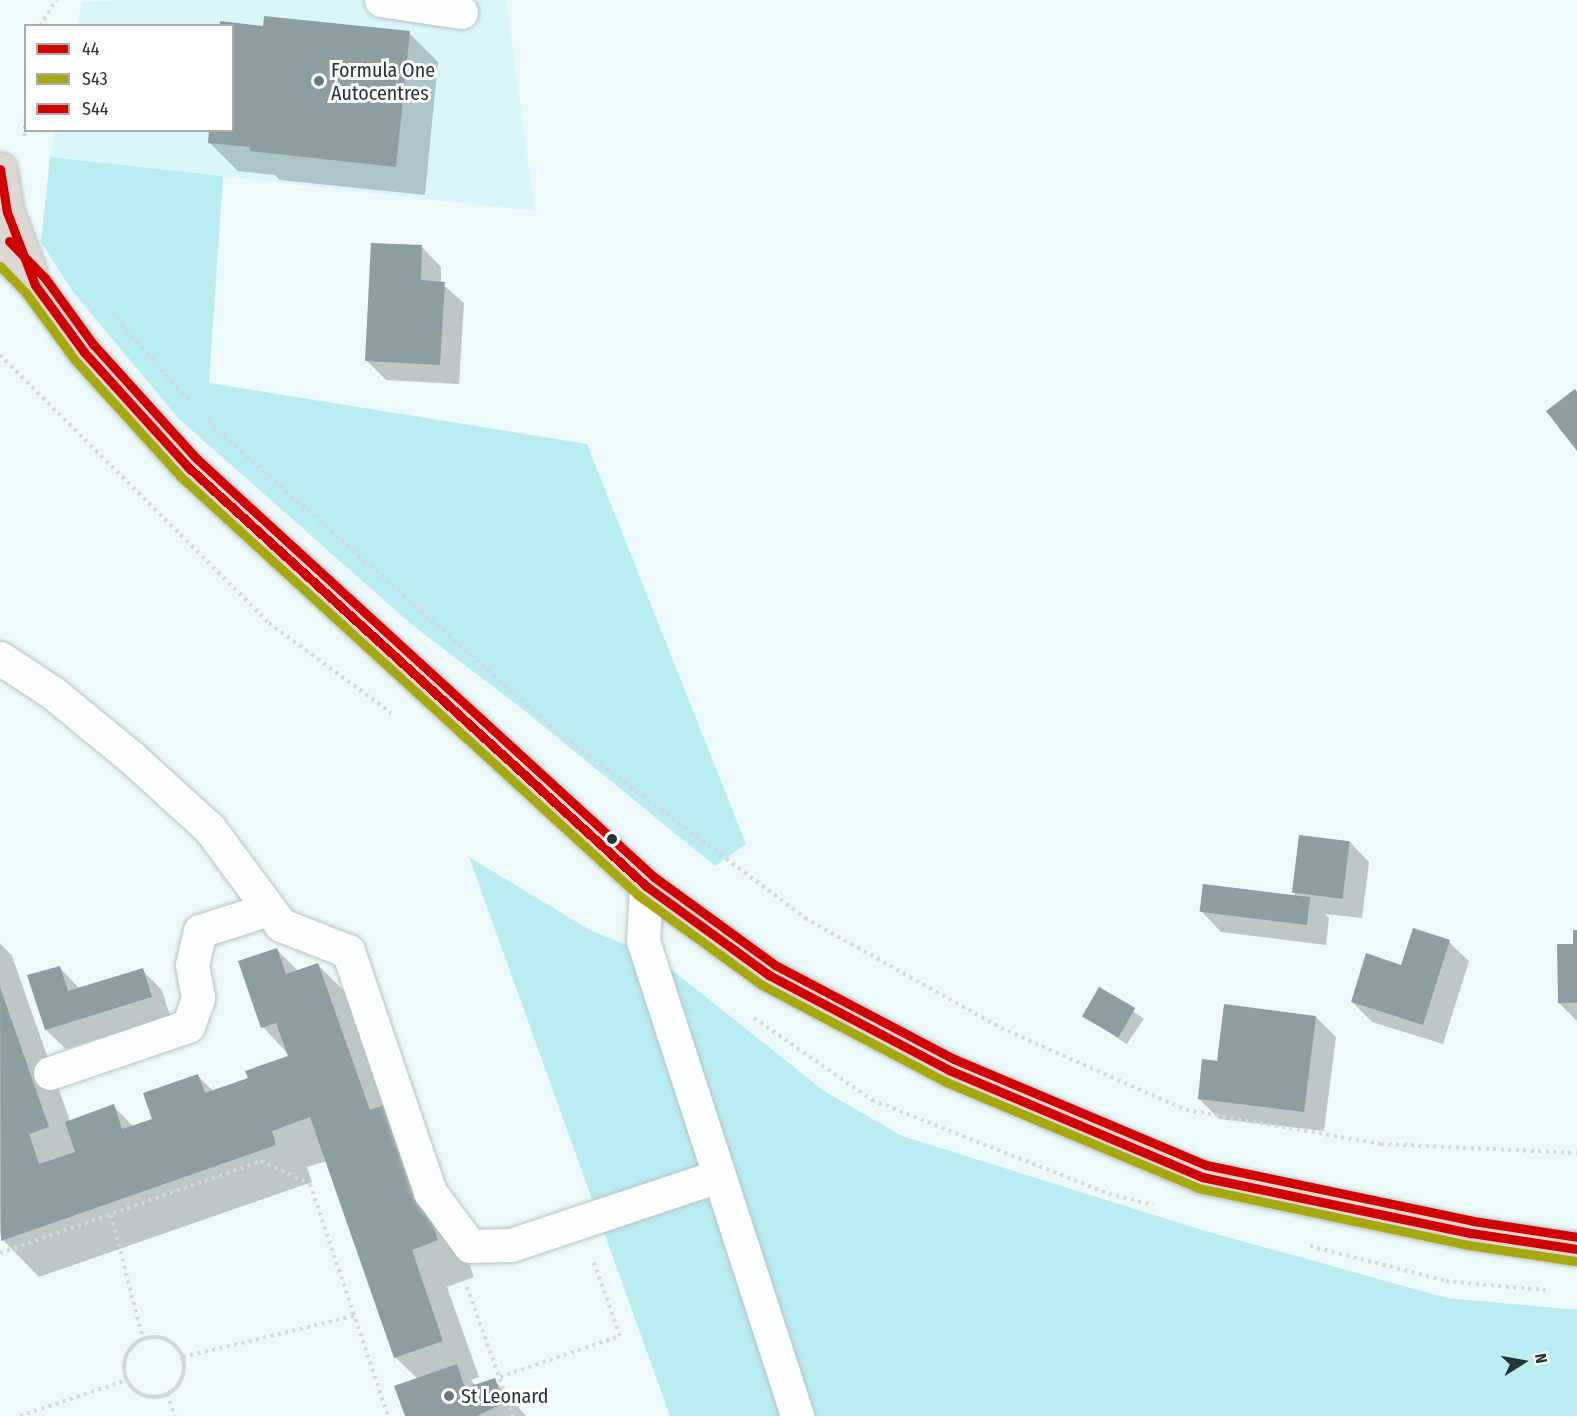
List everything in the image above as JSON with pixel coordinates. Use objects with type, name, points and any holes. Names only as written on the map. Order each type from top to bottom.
[{"type":"highway","points":[[0,169],[7,212],[35,285]]},
{"type":"highway","points":[[0,249],[35,285],[84,352],[188,467],[646,886],[769,975],[949,1070],[1202,1177],[1471,1233],[1577,1249]]},
{"type":"street","points":[[381,0],[461,12]]},
{"type":"street","points":[[0,658],[53,693],[131,757],[210,829],[281,925],[348,951],[430,1192],[470,1246],[511,1245],[578,1220],[718,1176]]},
{"type":"street","points":[[646,886],[643,941],[797,1416]]},
{"type":"street","points":[[50,1073],[188,1026],[198,999],[192,965],[200,931],[269,909]]},
{"type":"path","points":[[41,24],[56,0]]},
{"type":"path","points":[[23,144],[24,132]]},
{"type":"path","points":[[104,305],[191,403]]},
{"type":"path","points":[[199,412],[558,733],[805,918],[1001,1028],[1186,1110],[1381,1144],[1577,1153]]},
{"type":"path","points":[[0,1253],[261,1161],[310,1184],[388,1416]]},
{"type":"path","points":[[111,1215],[143,1339]]},
{"type":"path","points":[[500,1377],[620,1336],[578,1220]]},
{"type":"path","points":[[470,1246],[466,1284],[513,1416]]},
{"type":"path","points":[[183,1358],[354,1316]]},
{"type":"path","points":[[143,1339],[169,1340],[183,1358],[181,1380],[167,1394],[143,1395],[127,1379],[126,1355],[143,1339]]},
{"type":"path","points":[[20,1416],[127,1379]]},
{"type":"path","points":[[167,1394],[175,1416]]},
{"type":"shaded area","points":[[506,0],[535,211],[50,157],[55,132],[234,132],[234,24],[77,24],[82,2]]},
{"type":"shaded area","points":[[50,157],[223,176],[209,383],[587,444],[746,844],[715,866],[520,707],[411,624],[178,418],[73,292],[41,242]]},
{"type":"shaded area","points":[[469,857],[590,930],[657,958],[824,1091],[902,1136],[1202,1230],[1447,1298],[1577,1310],[1577,1416],[670,1416]]},
{"type":"building","name":"Formula One Autocentres","points":[[264,16],[410,31],[396,167],[250,151],[250,147],[208,143],[209,132],[234,132],[234,24],[220,24],[220,21],[263,26]]},
{"type":"building","points":[[371,243],[422,245],[421,280],[445,282],[440,365],[365,361]]},
{"type":"building","points":[[1575,389],[1577,392],[1577,451],[1546,411]]},
{"type":"building","points":[[1299,835],[1350,841],[1343,899],[1292,893]]},
{"type":"building","points":[[1203,884],[1310,897],[1307,925],[1200,912]]},
{"type":"building","points":[[1413,928],[1450,940],[1423,1025],[1351,1002],[1366,953],[1401,965]]},
{"type":"building","points":[[1573,930],[1577,930],[1577,1003],[1558,1003],[1557,944],[1573,944]]},
{"type":"building","points":[[277,948],[286,974],[318,963],[370,1110],[390,1103],[438,1240],[412,1250],[443,1341],[394,1358],[310,1117],[272,1131],[276,1145],[1,1241],[0,987],[49,1127],[29,1134],[39,1164],[75,1152],[65,1122],[114,1104],[122,1129],[152,1119],[143,1093],[198,1074],[205,1093],[248,1078],[245,1071],[288,1056],[276,1023],[261,1028],[238,961]]},
{"type":"building","points":[[60,966],[68,991],[143,968],[152,997],[45,1030],[27,975]]},
{"type":"building","points":[[1099,987],[1135,1008],[1118,1037],[1082,1016]]},
{"type":"building","points":[[1224,1004],[1316,1016],[1304,1112],[1198,1099],[1202,1059],[1217,1061]]},
{"type":"building","name":"St Leonard","points":[[457,1364],[465,1388],[495,1378],[504,1403],[477,1416],[405,1416],[394,1386]]},
{"type":"transit line","name":"44","points":[[0,169],[7,212],[35,285],[84,352],[188,467],[646,886],[769,975],[949,1070],[1202,1177],[1471,1233],[1577,1249]]},
{"type":"transit line","name":"S44","points":[[9,241],[45,278],[93,344],[197,459],[654,877],[775,965],[954,1059],[1206,1165],[1473,1221],[1577,1237]]},
{"type":"transit line","name":"S43","points":[[0,266],[26,293],[75,360],[180,476],[638,895],[762,985],[944,1081],[1198,1188],[1469,1245],[1575,1261]]},
{"type":"place","name":"Formula One Autocentres","points":[[319,81]]},
{"type":"place","name":"St Leonard","points":[[449,1396]]}]
